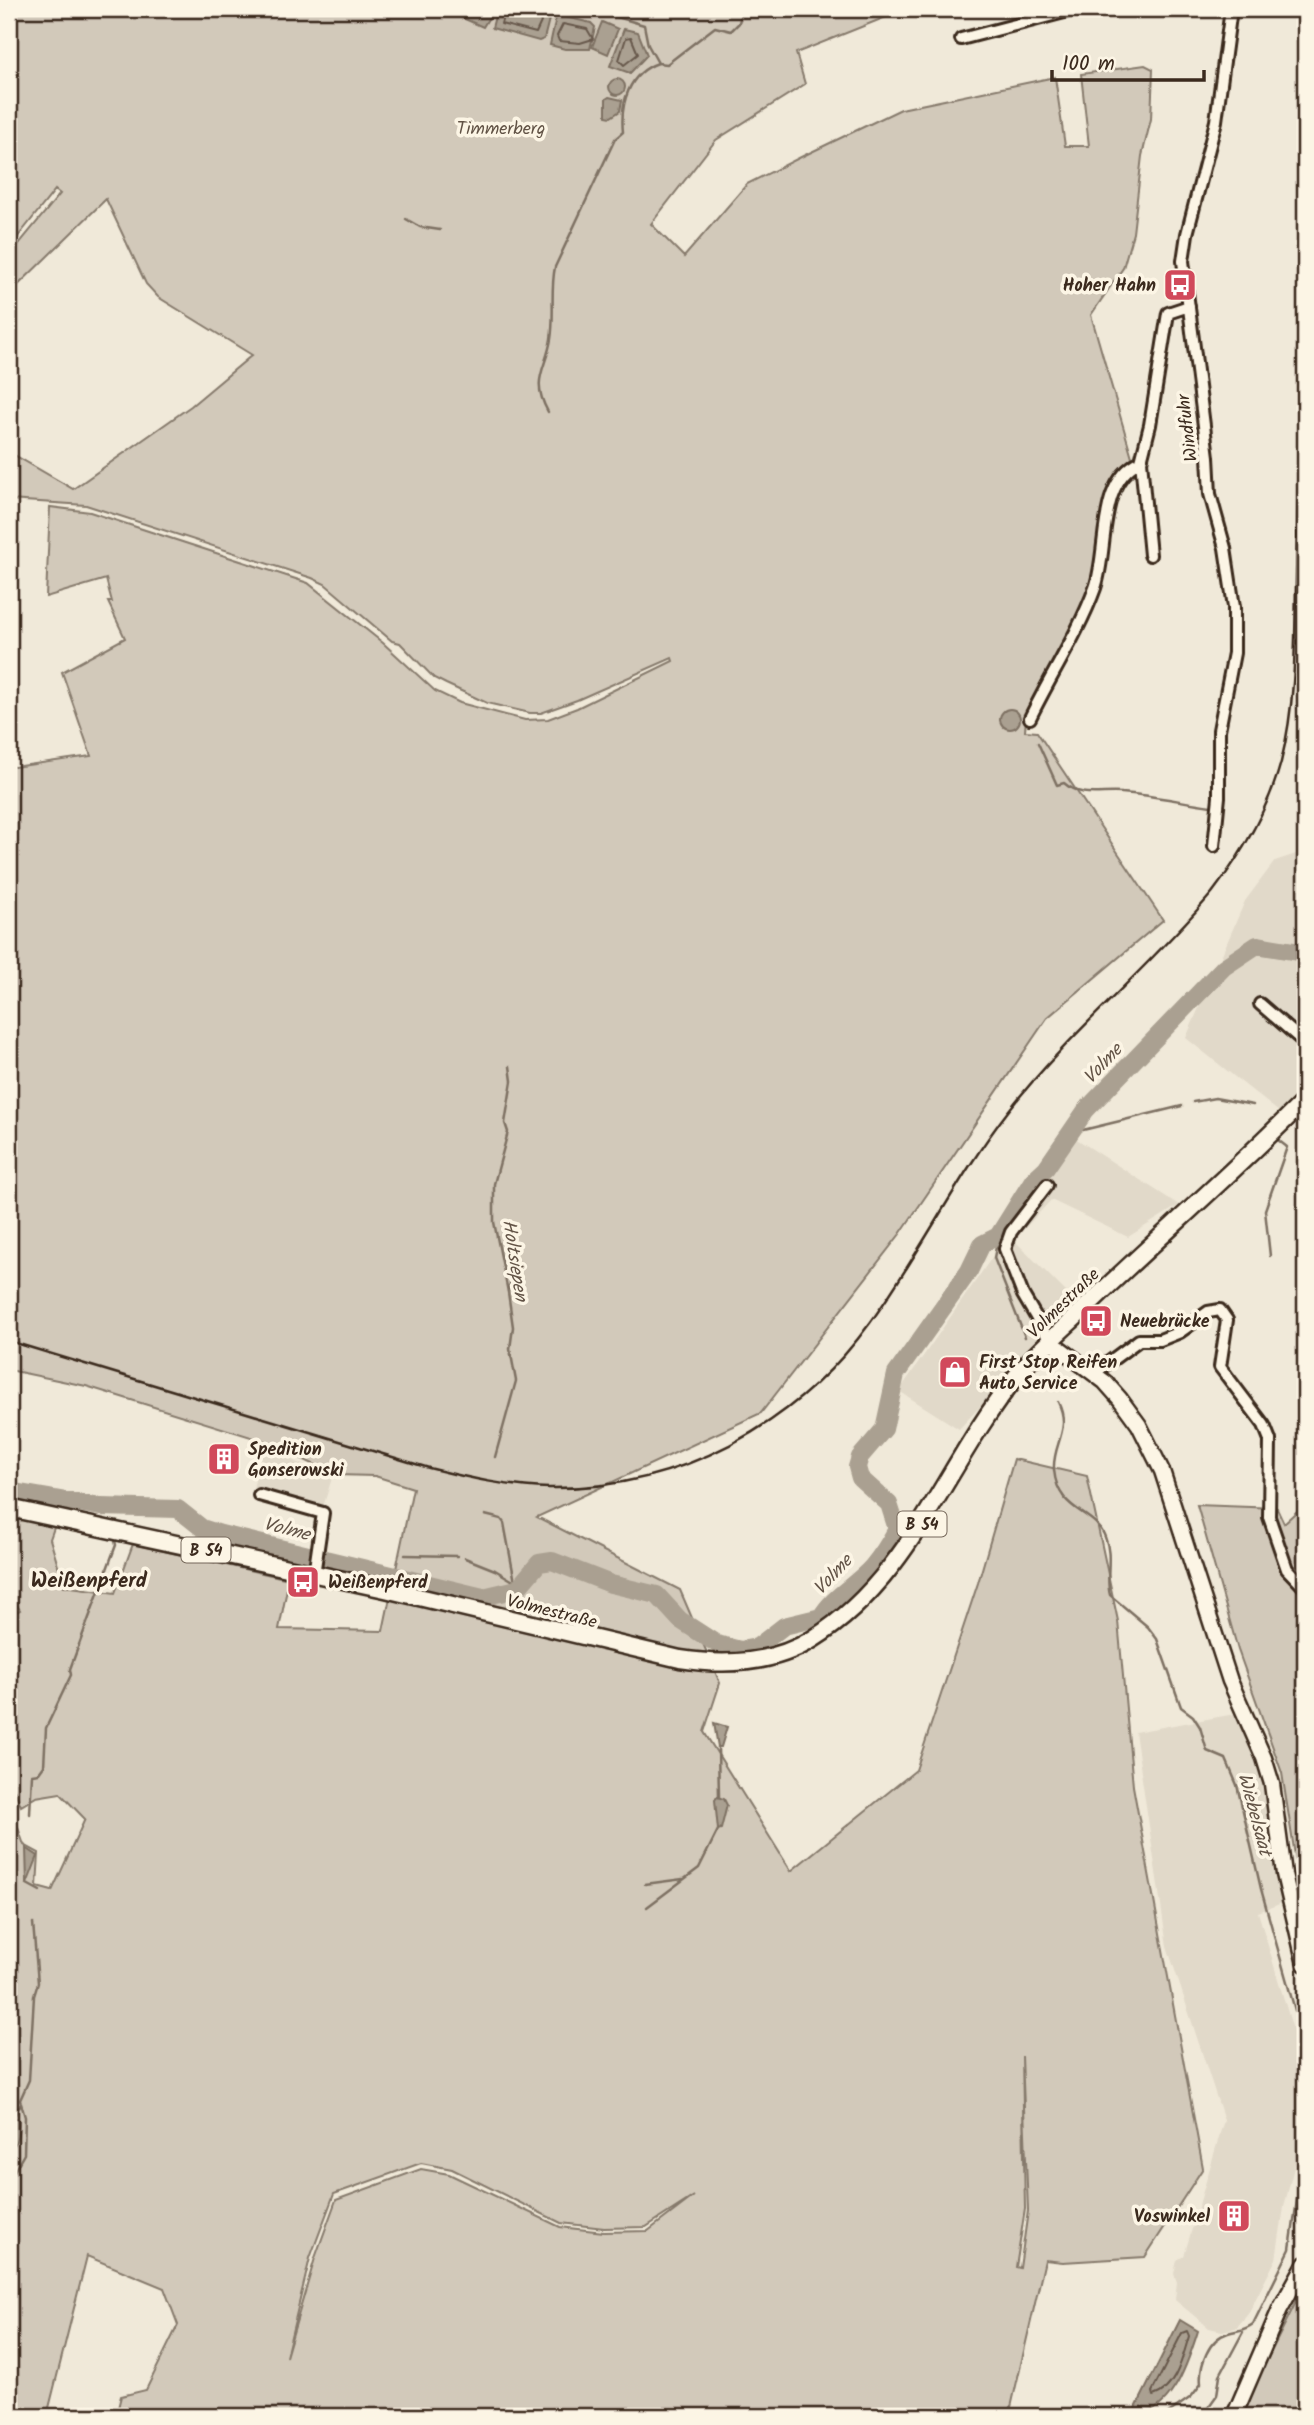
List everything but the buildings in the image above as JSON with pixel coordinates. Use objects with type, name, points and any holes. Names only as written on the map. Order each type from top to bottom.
[{"type":"main road","name":"Volmestraße","points":[[315,1570],[634,1651],[711,1664],[753,1661],[813,1639],[873,1589],[901,1556],[927,1517],[973,1435],[1016,1376],[1305,1100]]},
{"type":"main road","points":[[1050,1341],[1093,1374],[1131,1412],[1151,1448],[1174,1500],[1230,1681],[1272,1784],[1284,1874],[1305,1964]]},
{"type":"main road","name":"B 54","points":[[9,1508],[315,1570]]},
{"type":"main road","points":[[1234,2416],[1280,2309],[1305,2264]]},
{"type":"street","points":[[961,38],[1076,9]]},
{"type":"street","name":"Windfuhr","points":[[1214,846],[1219,797],[1219,730],[1234,653],[1234,607],[1225,548],[1210,494],[1183,250],[1216,121],[1231,9]]},
{"type":"street","points":[[1150,555],[1141,461],[1150,425],[1168,313],[1189,306]]},
{"type":"street","points":[[1030,718],[1096,586],[1114,489],[1134,464],[1141,461]]},
{"type":"street","points":[[1260,1004],[1305,1043]]},
{"type":"street","points":[[1047,1185],[1011,1232],[1005,1249],[1023,1295],[1050,1341]]},
{"type":"street","points":[[1093,1374],[1139,1340],[1160,1340],[1180,1332],[1208,1312],[1220,1310],[1227,1320],[1220,1367],[1264,1425],[1270,1440],[1269,1517],[1287,1569],[1305,1588]]},
{"type":"street","points":[[259,1495],[323,1513],[315,1570]]},
{"type":"shaded area","points":[[1305,782],[1305,829],[1297,822]]},
{"type":"shaded area","points":[[1305,851],[1305,1082],[1279,1112],[1186,1038],[1245,901],[1275,861]]},
{"type":"shaded area","points":[[1075,1138],[1179,1205],[1128,1237],[1051,1200],[1014,1240],[1077,1303],[959,1429],[899,1391]]},
{"type":"shaded area","points":[[264,1448],[332,1478],[323,1507],[253,1488]]},
{"type":"shaded area","points":[[1235,1714],[1260,1772],[1288,1901],[1258,1912],[1305,2070],[1305,2123],[1284,2207],[1276,2259],[1248,2314],[1236,2328],[1222,2331],[1209,2328],[1175,2300],[1177,2282],[1174,2274],[1177,2260],[1184,2256],[1224,2120],[1167,1946],[1135,1732]]},
{"type":"green space","name":"Timmerberg","points":[[9,9],[906,9],[796,53],[805,84],[716,140],[651,224],[684,257],[747,184],[901,109],[1055,77],[1065,146],[1089,146],[1081,74],[1145,65],[1153,69],[1151,119],[1142,156],[1133,233],[1123,268],[1091,315],[1132,457],[1117,475],[1088,592],[1026,718],[1025,731],[1037,732],[1163,920],[1047,1018],[900,1234],[761,1413],[537,1517],[680,1590],[720,1683],[704,1732],[791,1871],[916,1770],[978,1583],[1014,1459],[1087,1476],[1118,1621],[1133,1786],[1203,2168],[1145,2257],[1063,2262],[1045,2260],[1009,2416],[116,2416],[121,2396],[146,2390],[178,2325],[164,2288],[87,2256],[47,2416],[9,2416],[9,1802],[24,1845],[39,1853],[37,1887],[52,1891],[85,1819],[60,1793],[36,1797],[21,1806],[9,1777],[9,1616],[20,1610],[9,1594],[9,1516],[56,1522],[50,1539],[64,1586],[115,1593],[133,1544],[289,1579],[279,1629],[383,1631],[413,1488],[375,1476],[336,1475],[267,1442],[86,1386],[9,1370],[9,764],[14,767],[91,756],[62,672],[125,638],[108,602],[112,602],[106,579],[46,597],[50,507],[90,512],[308,583],[383,643],[435,691],[460,703],[525,720],[548,719],[577,708],[673,661],[672,658],[541,713],[487,703],[434,678],[400,643],[392,641],[325,584],[312,578],[86,505],[9,500],[9,452],[73,489],[191,406],[252,355],[158,297],[146,284],[106,199],[9,294],[9,256],[60,194],[55,190],[9,248]],"holes":[[[1022,2056],[1028,2211],[1020,2268],[1016,2267],[1025,2209]],[[421,2163],[452,2169],[561,2223],[604,2228],[646,2227],[694,2196],[648,2231],[604,2232],[560,2227],[449,2174],[421,2169],[336,2200],[315,2258],[286,2357],[310,2258],[334,2194]]]},
{"type":"green space","points":[[1305,1504],[1305,1919],[1282,1773],[1238,1650],[1197,1505],[1277,1508],[1284,1523]]},
{"type":"green space","points":[[1305,2284],[1305,2416],[1239,2416]]},
{"type":"water","points":[[442,9],[485,9],[491,14],[483,27]]},
{"type":"water","points":[[537,9],[549,19],[544,39],[539,41],[492,28],[496,12]]},
{"type":"water","points":[[556,17],[591,23],[595,27],[590,49],[565,49],[550,45]]},
{"type":"water","points":[[602,22],[618,29],[608,54],[592,47]]},
{"type":"water","points":[[624,29],[638,32],[647,55],[630,73],[610,66]]},
{"type":"water","points":[[614,79],[620,79],[625,87],[623,93],[614,95],[609,90],[609,84]]},
{"type":"water","points":[[609,97],[622,100],[620,111],[611,117],[606,116],[606,99]]},
{"type":"water","points":[[1010,709],[1017,712],[1020,719],[1017,726],[1010,729],[1003,726],[1000,719],[1003,712]]},
{"type":"water","points":[[714,1723],[727,1727],[721,1747],[718,1747]]},
{"type":"water","points":[[717,1797],[724,1799],[727,1805],[721,1829],[718,1830],[715,1800]]},
{"type":"water","points":[[26,1848],[38,1856],[27,1884]]},
{"type":"water","points":[[9,2118],[19,2120],[18,2133],[9,2151]]},
{"type":"water","points":[[1180,2320],[1198,2331],[1183,2372],[1168,2397],[1158,2407],[1146,2414],[1132,2416]]},
{"type":"waterway","points":[[561,9],[576,16],[607,14],[644,25],[648,45],[658,63],[667,64],[715,27],[731,31],[739,23],[742,9]]},
{"type":"waterway","points":[[548,412],[540,391],[540,383],[551,339],[555,267],[615,139],[623,132],[623,110],[628,90],[640,74],[658,63]]},
{"type":"waterway","points":[[406,219],[420,227],[440,230]]},
{"type":"waterway","points":[[1038,743],[1057,785],[1064,783],[1084,793],[1133,794],[1211,806]]},
{"type":"waterway","name":"Volme","points":[[9,1491],[101,1507],[178,1509],[202,1528],[221,1534],[483,1597],[517,1589],[539,1563],[552,1561],[611,1584],[657,1595],[680,1620],[717,1644],[740,1650],[757,1647],[784,1626],[821,1617],[832,1603],[872,1567],[889,1544],[897,1529],[889,1504],[860,1478],[857,1467],[860,1457],[884,1429],[896,1374],[969,1271],[982,1244],[998,1236],[1033,1180],[1046,1168],[1086,1110],[1224,967],[1257,945],[1305,953]]},
{"type":"waterway","name":"Holtsiepen","points":[[495,1457],[516,1381],[510,1349],[513,1327],[494,1222],[494,1184],[508,1132],[505,1123],[512,1081],[510,1066]]},
{"type":"waterway","points":[[1193,1102],[1215,1098],[1253,1105]]},
{"type":"waterway","points":[[1073,1128],[1083,1130],[1182,1106]]},
{"type":"waterway","points":[[1270,1256],[1265,1210],[1287,1147],[1278,1140]]},
{"type":"waterway","name":"Wiebelsaat","points":[[998,1236],[994,1258],[1025,1337]]},
{"type":"waterway","points":[[508,1291],[514,1271]]},
{"type":"waterway","name":"Wiebelsaat","points":[[1058,1402],[1063,1421],[1054,1461],[1057,1484],[1069,1503],[1100,1528],[1107,1544],[1110,1595],[1148,1627],[1157,1639],[1181,1707],[1193,1716],[1200,1727],[1207,1751],[1226,1759],[1237,1785],[1261,1889],[1305,2046]]},
{"type":"waterway","name":"Volme","points":[[124,1511],[125,1506]]},
{"type":"waterway","name":"Holtsiepen","points":[[485,1515],[501,1519],[504,1523],[515,1582],[519,1587]]},
{"type":"waterway","points":[[30,1814],[32,1774],[39,1773],[44,1766],[46,1728],[71,1675],[70,1669],[116,1545],[114,1536]]},
{"type":"waterway","points":[[405,1555],[457,1556]]},
{"type":"waterway","points":[[465,1558],[495,1570],[515,1582]]},
{"type":"waterway","points":[[718,1747],[719,1797]]},
{"type":"waterway","points":[[647,1907],[699,1868],[718,1830]]},
{"type":"waterway","points":[[645,1884],[683,1879]]},
{"type":"waterway","points":[[27,1884],[40,1891]]},
{"type":"waterway","points":[[9,2193],[12,2175],[24,2154],[25,2117],[20,2100],[29,2080],[34,1996],[38,1983],[33,1923]]},
{"type":"waterway","points":[[14,2117],[20,2105]]},
{"type":"waterway","name":"Wiebelsaat","points":[[1164,2416],[1191,2397],[1201,2384],[1203,2362],[1215,2341],[1221,2336],[1253,2324],[1290,2249],[1299,2186],[1305,2166]]},
{"type":"waterway","points":[[1202,2416],[1217,2395],[1220,2375],[1243,2332]]},
{"type":"railway","points":[[9,1341],[429,1468],[519,1486],[597,1486],[643,1478],[687,1464],[730,1445],[769,1421],[806,1393],[840,1360],[888,1297],[972,1162],[1009,1110],[1057,1054],[1162,948],[1212,893],[1253,831],[1276,780],[1290,717],[1305,395]]},
{"type":"place","name":"Hoher Hahn","points":[[1180,285]]},
{"type":"place","name":"Neuebrücke","points":[[1096,1321]]},
{"type":"place","name":"First Stop Reifen Auto Service","points":[[955,1372]]},
{"type":"place","name":"Spedition Gonserowski","points":[[224,1459]]},
{"type":"place","name":"Weißenpferd","points":[[303,1582]]},
{"type":"place","name":"Voswinkel","points":[[1234,2216]]},
{"type":"district","name":"Weißenpferd","points":[[89,1580]]}]
